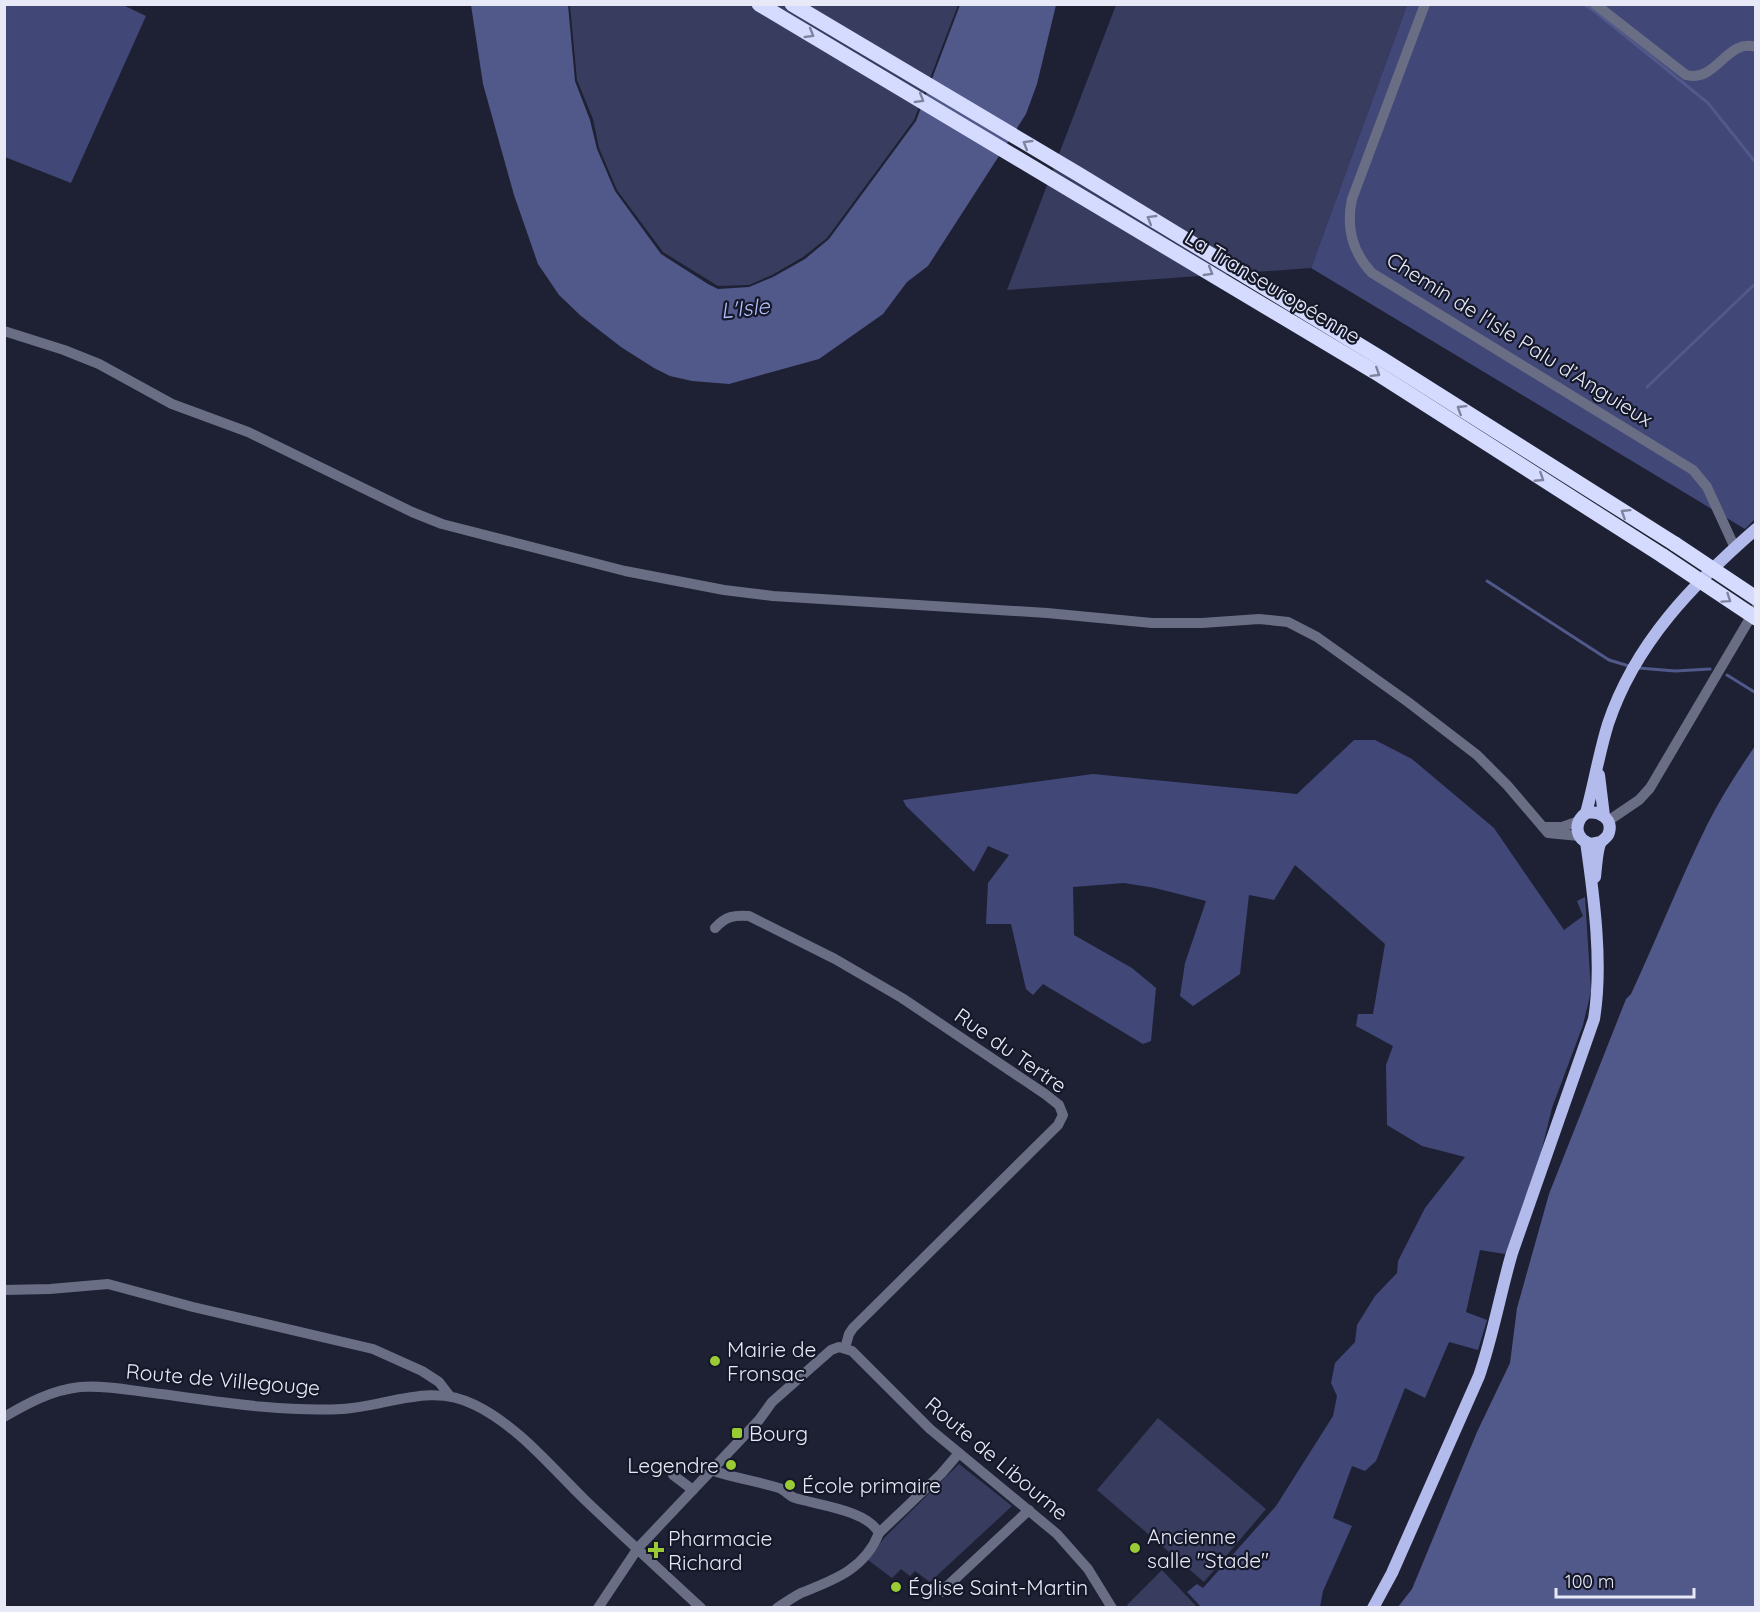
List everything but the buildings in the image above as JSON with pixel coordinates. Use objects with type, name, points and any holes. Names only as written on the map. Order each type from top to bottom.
[{"type":"highway","name":"La Transeuropéenne","points":[[759,4],[874,63],[1078,174],[1382,359],[1675,544],[1755,598]]},
{"type":"highway","name":"La Transeuropéenne","points":[[792,4],[874,63],[1069,188],[1375,372],[1663,556],[1755,618]]},
{"type":"main road","points":[[1373,1608],[1392,1573],[1479,1376],[1490,1344],[1512,1253],[1594,1019],[1598,978],[1593,890],[1583,839],[1578,831],[1616,704],[1634,666],[1668,616],[1690,591],[1755,529]]},
{"type":"main road","points":[[1583,839],[1591,844],[1601,842],[1608,835],[1610,826],[1606,818],[1598,770]]},
{"type":"main road","points":[[1583,817],[1596,812],[1606,818]]},
{"type":"main road","points":[[1593,890],[1601,842]]},
{"type":"street","name":"Chemin de l'Isle Palu d’Anguieux","points":[[1425,4],[1348,215],[1350,233],[1362,263],[1372,273],[1693,470],[1707,486],[1735,548]]},
{"type":"street","points":[[1594,4],[1686,75],[1696,77],[1705,74],[1738,46],[1748,44],[1755,47]]},
{"type":"street","points":[[4,331],[99,364],[172,404],[248,432],[412,512],[442,524],[625,571],[724,590],[773,596],[1047,613],[1152,623],[1259,620],[1288,622],[1327,644],[1477,755],[1553,834],[1583,839]]},
{"type":"street","points":[[1606,818],[1639,800],[1650,788],[1755,608]]},
{"type":"street","points":[[1544,827],[1562,827],[1583,817]]},
{"type":"street","name":"Rue du Tertre","points":[[715,928],[733,915],[749,916],[835,959],[902,998],[1045,1094],[1059,1105],[1063,1115],[1058,1125],[853,1328],[845,1348]]},
{"type":"street","points":[[4,1290],[108,1284],[373,1350],[422,1371],[440,1382],[449,1395]]},
{"type":"street","points":[[598,1608],[638,1548],[759,1420],[772,1402],[831,1350],[845,1348]]},
{"type":"street","name":"Route de Libourne","points":[[845,1348],[859,1357],[894,1395],[959,1453],[1057,1534],[1082,1562],[1112,1608]]},
{"type":"street","name":"Route de Villegouge","points":[[4,1417],[38,1398],[59,1391],[95,1386],[268,1407],[309,1409],[344,1408],[428,1394],[449,1395],[476,1405],[508,1426],[701,1608]]},
{"type":"street","points":[[777,1608],[801,1593],[841,1577],[861,1561],[879,1533],[941,1474],[959,1453]]},
{"type":"street","points":[[711,1470],[782,1489],[791,1497],[820,1503],[862,1518],[879,1533]]},
{"type":"street","points":[[673,1475],[693,1490]]},
{"type":"street","points":[[941,1592],[1029,1510]]},
{"type":"shaded area","points":[[4,5],[123,5],[146,16],[71,183],[5,157]]},
{"type":"shaded area","points":[[570,5],[958,5],[914,120],[827,238],[803,257],[772,275],[749,285],[718,286],[663,252],[617,190],[599,148],[593,119],[577,80]]},
{"type":"shaded area","points":[[1116,5],[1407,5],[1311,268],[1007,290]]},
{"type":"shaded area","points":[[1407,5],[1755,5],[1756,518],[1745,529],[1311,268]]},
{"type":"shaded area","points":[[1354,740],[1375,740],[1412,759],[1494,828],[1564,930],[1583,916],[1577,901],[1585,897],[1591,991],[1583,1025],[1552,1108],[1540,1157],[1505,1254],[1480,1250],[1466,1312],[1487,1320],[1478,1350],[1449,1342],[1425,1398],[1405,1388],[1376,1461],[1365,1471],[1352,1466],[1333,1518],[1352,1526],[1323,1591],[1320,1607],[1201,1607],[1187,1592],[1197,1584],[1203,1588],[1276,1506],[1333,1416],[1337,1396],[1331,1383],[1335,1363],[1355,1342],[1357,1325],[1375,1296],[1397,1273],[1398,1261],[1425,1208],[1465,1157],[1422,1146],[1387,1125],[1386,1065],[1393,1046],[1356,1026],[1358,1014],[1373,1014],[1385,944],[1295,865],[1274,900],[1249,895],[1240,974],[1193,1006],[1180,996],[1185,963],[1206,901],[1124,883],[1073,887],[1074,935],[1132,968],[1156,988],[1151,1041],[1143,1044],[1043,984],[1033,995],[1026,989],[1011,924],[986,924],[988,883],[1009,855],[988,846],[974,872],[906,806],[903,800],[1093,774],[1297,794]]},
{"type":"shaded area","points":[[1158,1418],[1266,1509],[1204,1582],[1097,1490]]},
{"type":"shaded area","points":[[959,1464],[1012,1506],[930,1582],[915,1571],[910,1576],[901,1569],[892,1578],[868,1560],[885,1537]]},
{"type":"shaded area","points":[[1162,1570],[1197,1607],[1130,1608],[1127,1605]]},
{"type":"water","name":"L'Isle","points":[[471,5],[568,5],[575,81],[590,120],[597,149],[615,191],[661,254],[718,289],[749,287],[773,277],[805,259],[829,239],[916,121],[960,5],[1056,5],[1037,84],[1026,114],[928,266],[907,282],[883,314],[819,359],[729,384],[692,381],[670,376],[654,368],[621,347],[581,316],[559,295],[538,264],[514,195],[483,84]]},
{"type":"water","points":[[1755,746],[1755,1607],[1398,1607],[1412,1589],[1477,1432],[1510,1363],[1517,1308],[1549,1194],[1626,999],[1631,994],[1707,825]]},
{"type":"waterway","points":[[1584,4],[1708,103],[1756,163]]},
{"type":"waterway","points":[[1647,387],[1756,283]]},
{"type":"waterway","points":[[1487,581],[1609,660],[1629,666]]},
{"type":"waterway","points":[[1639,668],[1675,671],[1710,669]]},
{"type":"waterway","points":[[1727,675],[1756,693]]},
{"type":"place","name":"Mairie de Fronsac","points":[[715,1361]]},
{"type":"place","name":"Bourg","points":[[737,1433]]},
{"type":"place","name":"Legendre","points":[[731,1465]]},
{"type":"place","name":"École primaire","points":[[790,1485]]},
{"type":"place","name":"Ancienne salle \"Stade\"","points":[[1135,1548]]},
{"type":"place","name":"Pharmacie Richard","points":[[656,1550]]},
{"type":"place","name":"Église Saint-Martin","points":[[896,1587]]}]
